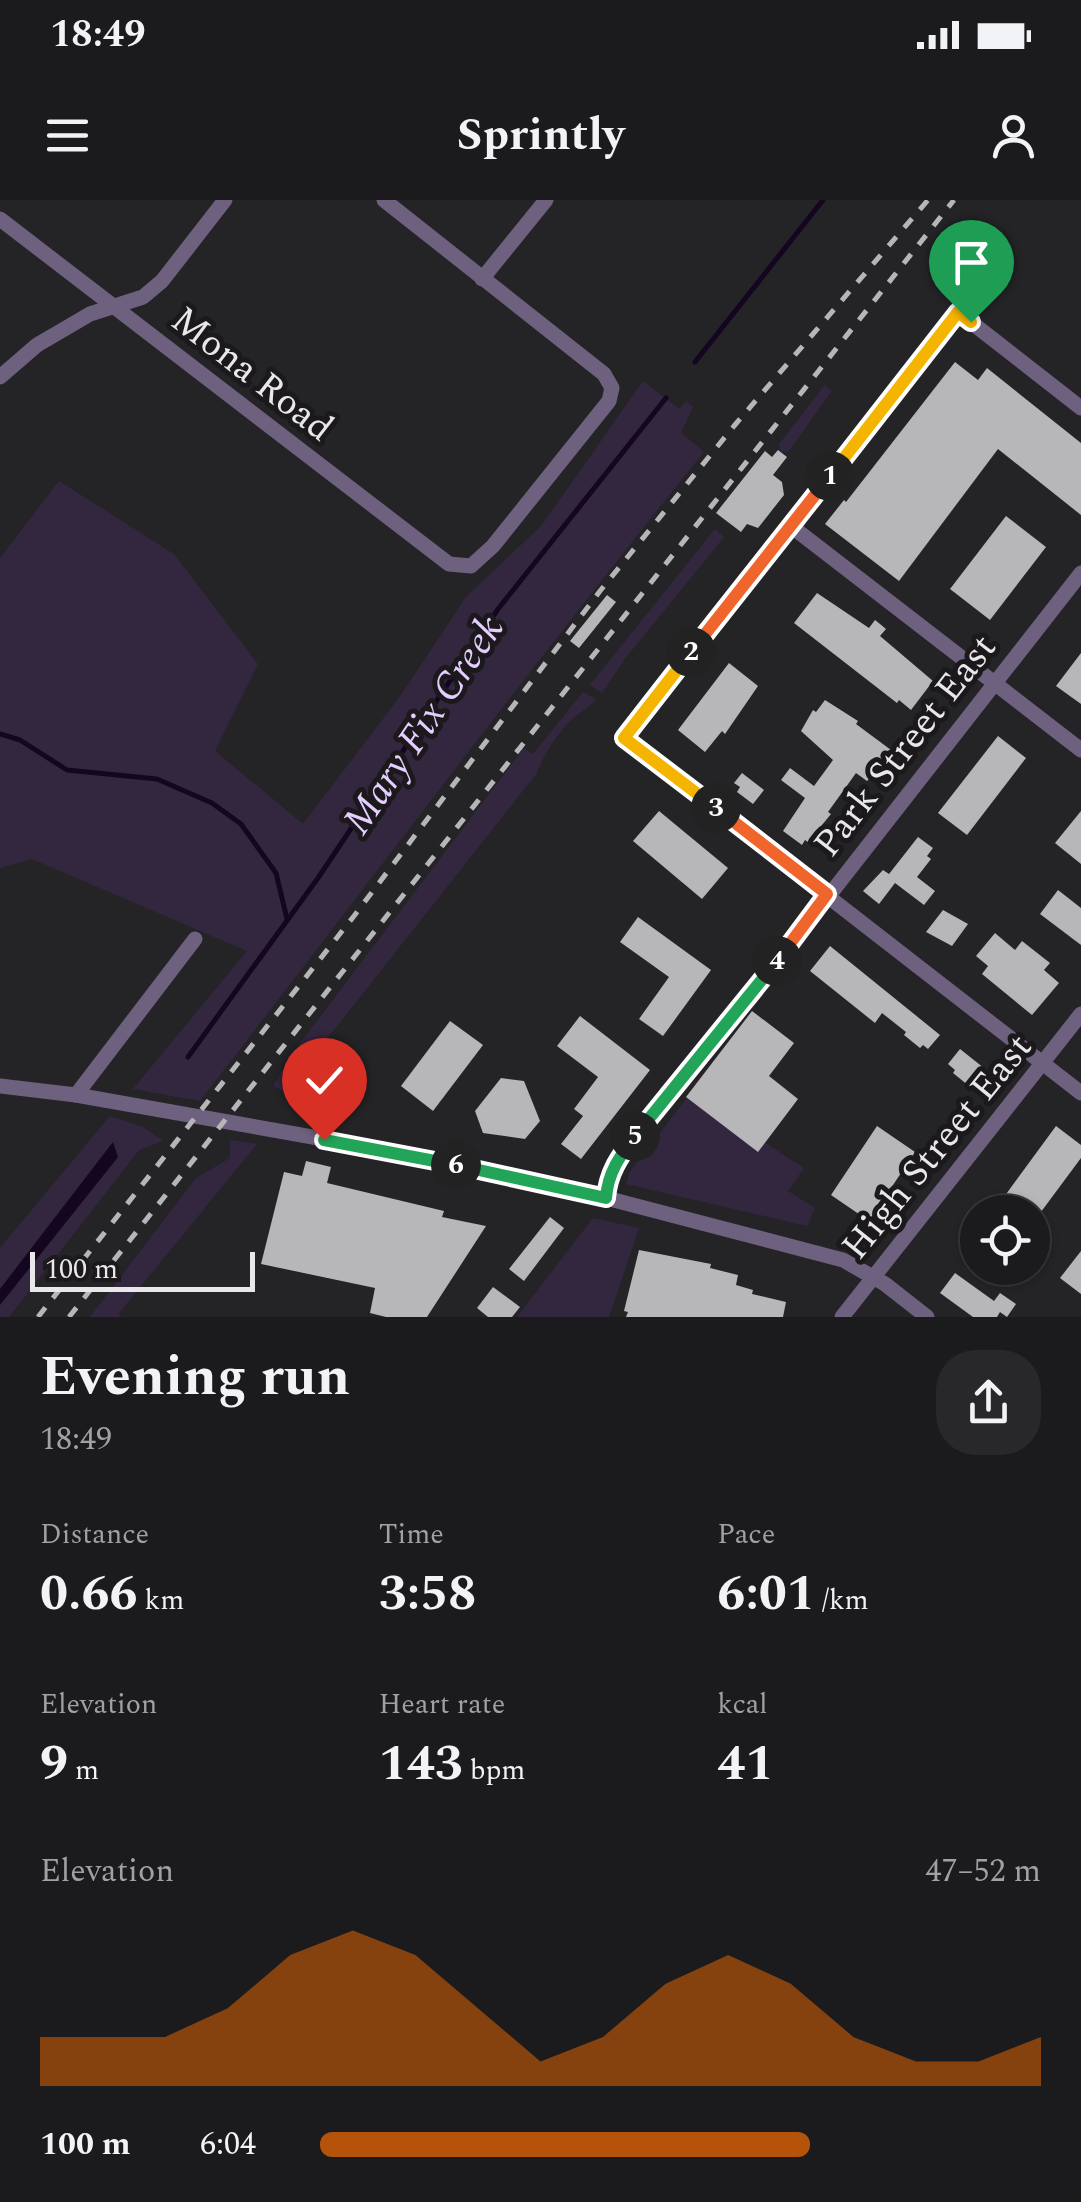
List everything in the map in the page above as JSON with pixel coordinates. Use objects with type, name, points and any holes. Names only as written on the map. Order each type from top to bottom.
[{"type":"street","points":[[0,377],[37,345],[90,314],[143,298],[162,281],[226,200]]},
{"type":"street","points":[[384,200],[482,279],[546,200]]},
{"type":"street","name":"Mona Road","points":[[0,218],[448,564],[471,566],[493,546],[609,401],[612,388],[604,374],[482,279]]},
{"type":"street","points":[[1081,408],[958,312],[624,738],[1081,1093]]},
{"type":"street","points":[[791,526],[1081,750]]},
{"type":"street","name":"Park Street East","points":[[606,1198],[616,1160],[756,989],[1081,573]]},
{"type":"street","points":[[76,1095],[195,939]]},
{"type":"street","name":"High Street East","points":[[842,1317],[1081,1014]]},
{"type":"street","points":[[0,1086],[76,1095],[324,1140],[606,1198],[844,1260],[875,1277],[926,1317]]},
{"type":"shaded area","points":[[643,381],[679,409],[686,401],[693,407],[681,433],[704,452],[200,1101],[133,1089],[247,951],[32,859],[0,868],[0,558],[59,481],[174,554],[258,664],[215,751],[303,824],[401,695],[466,597],[542,525]]},
{"type":"shaded area","points":[[825,385],[832,391],[788,452],[780,451],[779,444]]},
{"type":"shaded area","points":[[715,529],[724,537],[602,693],[590,685]]},
{"type":"shaded area","points":[[583,692],[596,699],[560,732],[537,773],[285,1092],[273,1086],[291,1055],[524,748],[533,754]]},
{"type":"shaded area","points":[[690,1094],[804,1168],[788,1191],[815,1208],[807,1226],[626,1184],[629,1173]]},
{"type":"shaded area","points":[[110,1116],[143,1127],[163,1141],[139,1150],[9,1317],[0,1317],[0,1305],[118,1157],[112,1143],[0,1289],[0,1248]]},
{"type":"shaded area","points":[[230,1140],[257,1144],[119,1313],[121,1317],[90,1317],[196,1178],[230,1158]]},
{"type":"shaded area","points":[[113,1142],[118,1157],[0,1305],[0,1289]]},
{"type":"shaded area","points":[[593,1218],[639,1228],[609,1317],[517,1317]]},
{"type":"building","points":[[955,362],[978,380],[987,368],[1081,443],[1081,515],[998,449],[899,581],[825,524]]},
{"type":"building","points":[[778,450],[787,457],[773,475],[782,482],[784,495],[758,528],[747,524],[741,532],[716,513],[765,451],[772,457]]},
{"type":"building","points":[[1006,516],[1046,547],[990,620],[950,589]]},
{"type":"building","points":[[817,593],[869,628],[875,620],[886,629],[880,636],[933,681],[911,710],[794,623]]},
{"type":"building","points":[[607,595],[616,602],[579,648],[570,641]]},
{"type":"building","points":[[1081,653],[1081,704],[1056,686]]},
{"type":"building","points":[[729,663],[758,686],[725,734],[722,731],[705,752],[678,730]]},
{"type":"building","points":[[825,700],[858,721],[856,724],[891,750],[892,755],[867,781],[856,773],[828,812],[831,814],[802,845],[783,831],[805,798],[781,780],[790,768],[814,786],[833,760],[801,731],[813,710],[816,712]]},
{"type":"building","points":[[998,736],[1026,758],[967,835],[938,813]]},
{"type":"building","points":[[742,773],[764,790],[753,804],[737,792],[740,787],[734,783]]},
{"type":"building","points":[[659,811],[728,868],[702,899],[633,841]]},
{"type":"building","points":[[1081,811],[1081,864],[1055,843]]},
{"type":"building","points":[[918,837],[933,848],[927,856],[931,859],[917,877],[935,891],[924,905],[895,883],[879,904],[863,891],[883,870],[889,874]]},
{"type":"building","points":[[1058,890],[1081,908],[1081,945],[1040,914]]},
{"type":"building","points":[[943,910],[968,924],[952,946],[926,932]]},
{"type":"building","points":[[638,917],[711,970],[663,1036],[639,1019],[669,977],[620,942]]},
{"type":"building","points":[[995,933],[1015,950],[1022,941],[1050,963],[1044,970],[1059,983],[1032,1015],[982,974],[988,966],[976,956]]},
{"type":"building","points":[[830,946],[940,1035],[928,1049],[923,1045],[920,1048],[882,1013],[875,1023],[810,971]]},
{"type":"building","points":[[752,1011],[794,1043],[769,1076],[798,1099],[758,1152],[686,1097]]},
{"type":"building","points":[[580,1016],[650,1070],[581,1159],[561,1144],[583,1116],[574,1109],[598,1077],[557,1046]]},
{"type":"building","points":[[450,1021],[483,1045],[433,1111],[401,1086]]},
{"type":"building","points":[[960,1049],[989,1072],[977,1087],[972,1082],[969,1086],[948,1064]]},
{"type":"building","points":[[501,1078],[524,1081],[540,1121],[525,1139],[483,1133],[475,1111]]},
{"type":"building","points":[[877,1126],[915,1152],[869,1221],[831,1195]]},
{"type":"building","points":[[1056,1126],[1081,1145],[1081,1158],[1050,1200],[1050,1195],[1005,1195]]},
{"type":"building","points":[[306,1161],[331,1167],[327,1183],[444,1211],[442,1217],[486,1226],[427,1317],[370,1313],[375,1288],[261,1264],[284,1172],[302,1176]]},
{"type":"building","points":[[550,1217],[564,1228],[524,1281],[509,1269]]},
{"type":"building","points":[[639,1250],[711,1264],[710,1268],[738,1275],[736,1285],[753,1290],[752,1294],[786,1302],[783,1317],[626,1317],[628,1312],[624,1311]]},
{"type":"building","points":[[1081,1251],[1081,1294],[1060,1278]]},
{"type":"building","points":[[955,1273],[960,1277],[960,1285],[972,1285],[994,1301],[1000,1293],[1016,1304],[1007,1317],[1000,1312],[997,1317],[973,1317],[940,1293]]},
{"type":"building","points":[[493,1287],[520,1307],[512,1317],[488,1317],[477,1308]]},
{"type":"waterway","name":"Mary Fix Creek","points":[[695,362],[823,200]]},
{"type":"waterway","name":"Mary Fix Creek","points":[[188,1057],[318,878],[498,609],[666,398]]},
{"type":"waterway","points":[[0,734],[20,740],[67,770],[157,779],[212,803],[241,824],[276,873],[287,919]]},
{"type":"railway","points":[[38,1317],[354,916],[600,591],[734,426],[928,200]]},
{"type":"railway","points":[[69,1317],[954,200]]},
{"type":"route","points":[[324,1140],[606,1198],[616,1160],[756,989],[827,894],[624,738],[958,312],[971,322]]}]
